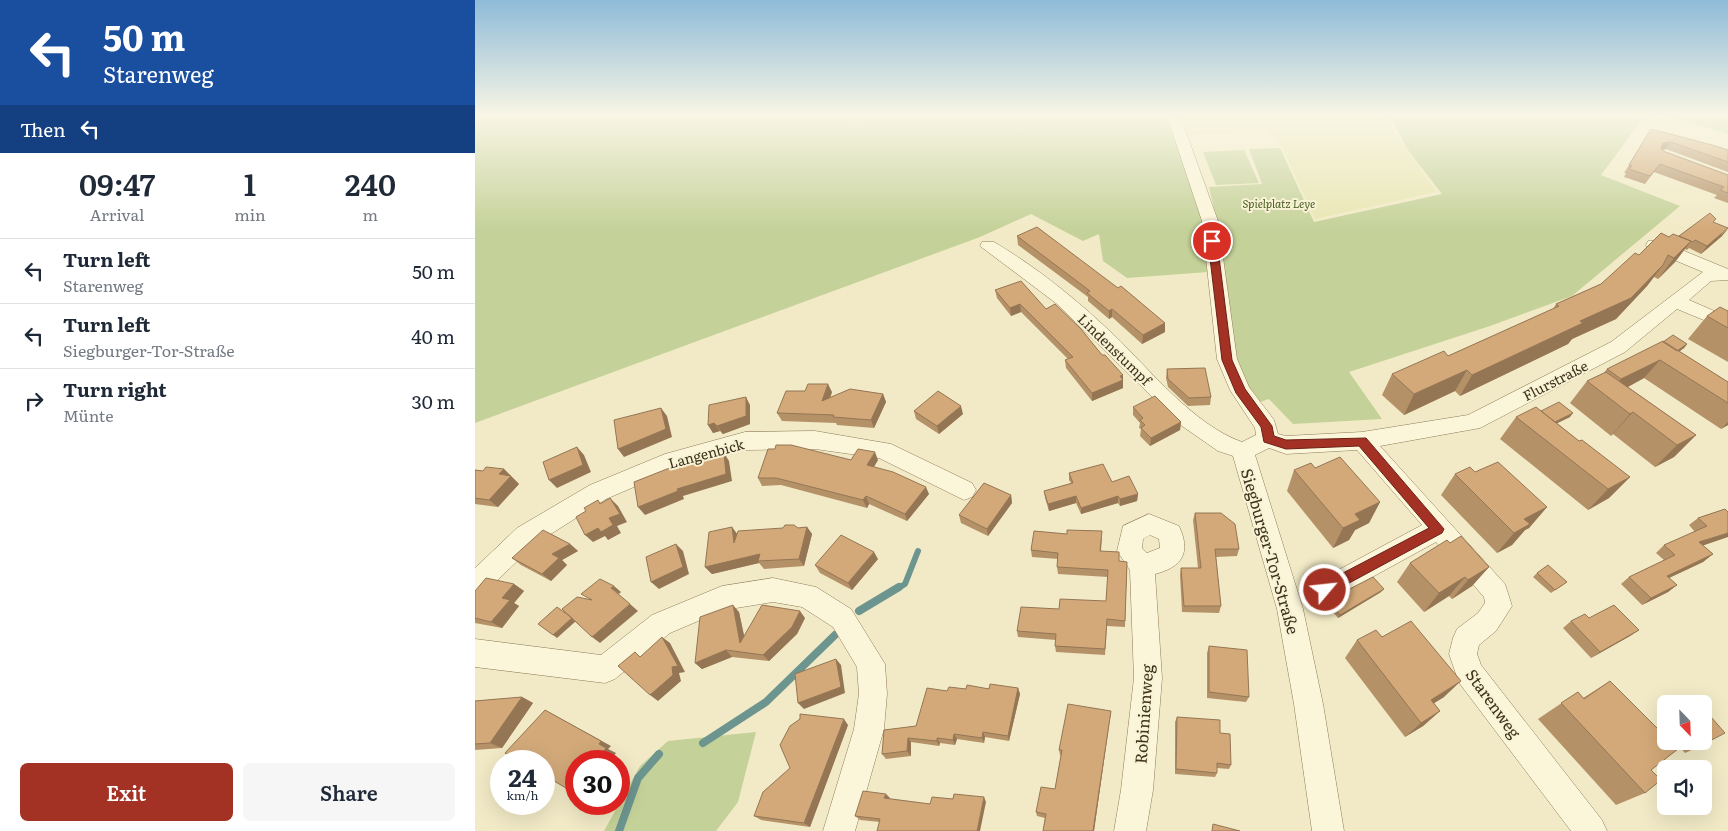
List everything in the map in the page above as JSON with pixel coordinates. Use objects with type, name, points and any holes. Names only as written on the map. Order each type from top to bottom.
[{"type":"street","points":[[1187,154],[1208,212],[1227,360],[1240,390],[1266,426],[1268,439],[1286,445],[1362,441]]},
{"type":"street","name":"Flurstraße","points":[[1654,244],[1727,275]]},
{"type":"street","name":"Lindenstumpf","points":[[987,246],[1022,266],[1062,299],[1202,430],[1229,448],[1243,451]]},
{"type":"street","name":"Flurstraße","points":[[1362,441],[1472,422],[1618,347],[1707,276],[1727,275]]},
{"type":"street","points":[[1675,301],[1728,324]]},
{"type":"street","name":"Siegburger-Tor-Straße","points":[[1268,439],[1243,451],[1250,485],[1281,576],[1303,668],[1328,831]]},
{"type":"street","name":"Langenbick","points":[[475,585],[526,536],[598,492],[673,460],[745,441],[815,440],[883,450],[965,490]]},
{"type":"street","name":"Starenweg","points":[[1362,441],[1495,592],[1499,606],[1487,622],[1467,638],[1463,654],[1470,674],[1591,831]]},
{"type":"street","points":[[1325,590],[1438,529]]},
{"type":"street","name":"Robinienweg","points":[[1130,831],[1137,790],[1148,678],[1142,566]]},
{"type":"street","points":[[475,653],[605,669],[661,624],[722,598],[773,590],[807,596],[842,618],[871,664],[873,694],[869,729],[849,803],[839,831]]},
{"type":"shaded area","points":[[1285,154],[1409,154],[1436,192],[1315,219]]},
{"type":"green space","points":[[475,154],[1181,154],[1203,215],[1208,272],[1127,278],[1103,261],[1099,234],[1083,241],[1031,214],[980,237],[475,423]]},
{"type":"green space","points":[[1204,154],[1246,154],[1259,183],[1216,185]]},
{"type":"green space","name":"Spielplatz Leye","points":[[1251,154],[1283,154],[1314,222],[1442,194],[1411,154],[1617,154],[1601,175],[1680,206],[1572,296],[1490,326],[1349,372],[1382,419],[1293,424],[1269,399],[1257,403],[1243,383],[1232,334],[1219,230],[1209,187],[1262,184]]},
{"type":"green space","points":[[756,732],[738,802],[716,831],[604,831],[613,815],[630,815],[630,784],[640,766],[668,741]]},
{"type":"building","points":[[1636,154],[1671,154],[1728,175],[1728,193],[1720,190],[1724,187],[1660,164],[1650,176],[1629,169],[1632,166],[1629,165]]},
{"type":"building","points":[[1705,154],[1728,154],[1728,162]]},
{"type":"building","points":[[1710,213],[1716,219],[1713,222],[1728,228],[1707,246],[1695,240],[1693,242],[1679,236]]},
{"type":"building","points":[[1037,227],[1118,288],[1121,286],[1165,323],[1143,335],[1112,309],[1109,311],[1087,293],[1090,291],[1017,236]]},
{"type":"building","points":[[1661,233],[1669,237],[1673,234],[1691,241],[1674,258],[1668,255],[1663,265],[1631,298],[1580,321],[1583,323],[1472,375],[1467,370],[1414,394],[1392,374],[1444,351],[1448,356],[1559,306],[1556,304],[1601,284],[1635,253],[1639,255]]},
{"type":"building","points":[[1021,281],[1046,309],[1055,304],[1081,329],[1102,355],[1105,355],[1123,375],[1120,376],[1123,380],[1092,393],[1065,360],[1073,357],[1020,304],[1010,308],[995,290]]},
{"type":"building","points":[[1720,307],[1728,311],[1728,328],[1707,316]]},
{"type":"building","points":[[1673,335],[1687,344],[1677,351],[1663,342]]},
{"type":"building","points":[[1663,341],[1728,382],[1728,403],[1660,360],[1621,379],[1607,369]]},
{"type":"building","points":[[1205,368],[1211,397],[1189,398],[1168,379],[1167,369]]},
{"type":"building","points":[[1606,372],[1696,435],[1677,445],[1633,412],[1630,414],[1587,381]]},
{"type":"building","points":[[808,384],[828,384],[822,401],[850,389],[883,394],[871,420],[833,417],[834,415],[777,413],[786,391],[805,391]]},
{"type":"building","points":[[938,391],[961,406],[937,426],[914,411]]},
{"type":"building","points":[[1155,396],[1181,422],[1151,438],[1141,428],[1145,425],[1140,420],[1143,418],[1133,407]]},
{"type":"building","points":[[746,397],[746,416],[717,426],[714,423],[708,425],[709,405]]},
{"type":"building","points":[[1559,402],[1573,413],[1555,422],[1541,411]]},
{"type":"building","points":[[1536,407],[1579,441],[1582,440],[1630,477],[1608,489],[1516,417]]},
{"type":"building","points":[[661,408],[666,429],[618,449],[614,420]]},
{"type":"building","points":[[776,445],[791,445],[851,460],[858,449],[875,452],[867,465],[893,472],[926,487],[905,514],[866,496],[863,500],[776,478],[758,478],[768,449],[775,449]]},
{"type":"building","points":[[577,447],[583,465],[549,480],[543,462]]},
{"type":"building","points":[[724,453],[726,474],[677,489],[678,491],[638,507],[634,482],[667,469]]},
{"type":"building","points":[[1340,457],[1380,502],[1355,514],[1360,520],[1343,528],[1294,470],[1311,463],[1315,468]]},
{"type":"building","points":[[1498,462],[1547,507],[1524,519],[1530,524],[1514,533],[1455,474],[1470,467],[1475,472]]},
{"type":"building","points":[[1103,464],[1112,482],[1129,476],[1138,494],[1120,499],[1118,496],[1081,508],[1076,496],[1048,504],[1044,491],[1073,483],[1069,473]]},
{"type":"building","points":[[486,467],[504,469],[499,474],[511,476],[489,500],[475,498],[475,470],[483,471]]},
{"type":"building","points":[[984,483],[1011,495],[987,529],[959,515]]},
{"type":"building","points":[[610,498],[620,514],[609,518],[613,525],[601,532],[598,528],[585,535],[576,517],[586,511],[584,508],[598,500],[600,504]]},
{"type":"building","points":[[1725,509],[1728,512],[1728,533],[1699,542],[1713,554],[1667,576],[1677,585],[1651,598],[1629,577],[1675,555],[1664,545],[1707,526],[1698,518]]},
{"type":"building","points":[[1195,513],[1221,513],[1235,524],[1239,549],[1215,549],[1221,606],[1184,606],[1181,568],[1201,568]]},
{"type":"building","points":[[785,525],[794,525],[798,528],[807,527],[799,559],[758,561],[760,554],[705,567],[709,532],[732,527],[734,543],[738,531],[783,528]]},
{"type":"building","points":[[543,530],[570,544],[552,554],[559,558],[542,574],[512,558]]},
{"type":"building","points":[[1067,530],[1102,531],[1100,551],[1119,552],[1119,561],[1127,562],[1125,621],[1107,619],[1105,649],[1055,646],[1056,634],[1017,631],[1021,607],[1059,609],[1060,599],[1106,601],[1108,570],[1057,567],[1058,553],[1031,550],[1034,531],[1067,534]]},
{"type":"building","points":[[841,535],[874,552],[848,583],[815,565]]},
{"type":"building","points":[[1461,536],[1489,567],[1468,580],[1465,577],[1439,593],[1410,563],[1447,540],[1450,543]]},
{"type":"building","points":[[676,544],[683,567],[651,582],[646,557]]},
{"type":"building","points":[[1548,565],[1567,582],[1555,590],[1537,573]]},
{"type":"building","points":[[1373,577],[1384,589],[1340,615],[1328,600]]},
{"type":"building","points":[[486,578],[514,584],[502,598],[510,600],[491,622],[475,618],[475,591]]},
{"type":"building","points":[[600,579],[614,586],[611,588],[630,604],[592,637],[562,609],[577,597],[592,600],[581,594]]},
{"type":"building","points":[[733,605],[740,643],[762,605],[800,611],[792,627],[763,655],[726,650],[695,663],[700,617]]},
{"type":"building","points":[[1614,605],[1639,630],[1600,652],[1571,621],[1585,614],[1589,618]]},
{"type":"building","points":[[557,607],[572,618],[553,635],[538,624]]},
{"type":"building","points":[[1411,621],[1461,681],[1431,700],[1440,711],[1421,723],[1357,640],[1376,630],[1382,637]]},
{"type":"building","points":[[662,637],[678,666],[672,667],[673,675],[650,695],[618,666],[635,652],[640,657]]},
{"type":"building","points":[[1209,646],[1247,650],[1249,697],[1209,692]]},
{"type":"building","points":[[836,659],[841,687],[798,703],[795,674]]},
{"type":"building","points":[[1610,681],[1657,728],[1657,750],[1677,750],[1664,760],[1657,760],[1657,765],[1651,770],[1657,776],[1657,783],[1645,793],[1561,703],[1578,692],[1584,699]]},
{"type":"building","points":[[990,684],[1018,688],[1008,736],[983,732],[982,738],[954,734],[953,740],[937,738],[937,741],[908,738],[907,751],[882,754],[884,730],[916,726],[927,688],[947,691],[949,687],[966,689],[967,685],[989,689]]},
{"type":"building","points":[[522,697],[490,743],[475,744],[475,701]]},
{"type":"building","points":[[1068,704],[1111,711],[1093,831],[1043,831],[1046,814],[1036,812],[1041,787],[1055,789],[1062,750],[1059,750]]},
{"type":"building","points":[[545,710],[601,741],[599,744],[606,748],[605,750],[565,750],[565,787],[555,782],[555,750],[508,750]]},
{"type":"building","points":[[800,714],[844,719],[804,823],[754,816],[763,792],[790,768],[780,745],[790,726],[800,719]]},
{"type":"building","points":[[1177,717],[1220,720],[1220,733],[1230,734],[1231,765],[1217,763],[1217,773],[1176,769]]},
{"type":"building","points":[[1713,719],[1725,733],[1713,739]]},
{"type":"building","points":[[863,791],[886,794],[884,798],[930,804],[932,797],[953,799],[954,794],[984,797],[977,831],[877,831],[880,819],[855,816]]},
{"type":"building","points":[[1213,824],[1240,831],[1212,831]]},
{"type":"waterway","points":[[897,589],[905,584],[918,551]]},
{"type":"waterway","points":[[859,611],[899,587]]},
{"type":"waterway","points":[[703,743],[766,702],[835,635]]},
{"type":"waterway","points":[[619,831],[638,778],[659,754]]},
{"type":"route","points":[[1212,241],[1227,360],[1240,390],[1266,426],[1268,439],[1286,445],[1362,441],[1438,529],[1325,590]]}]
